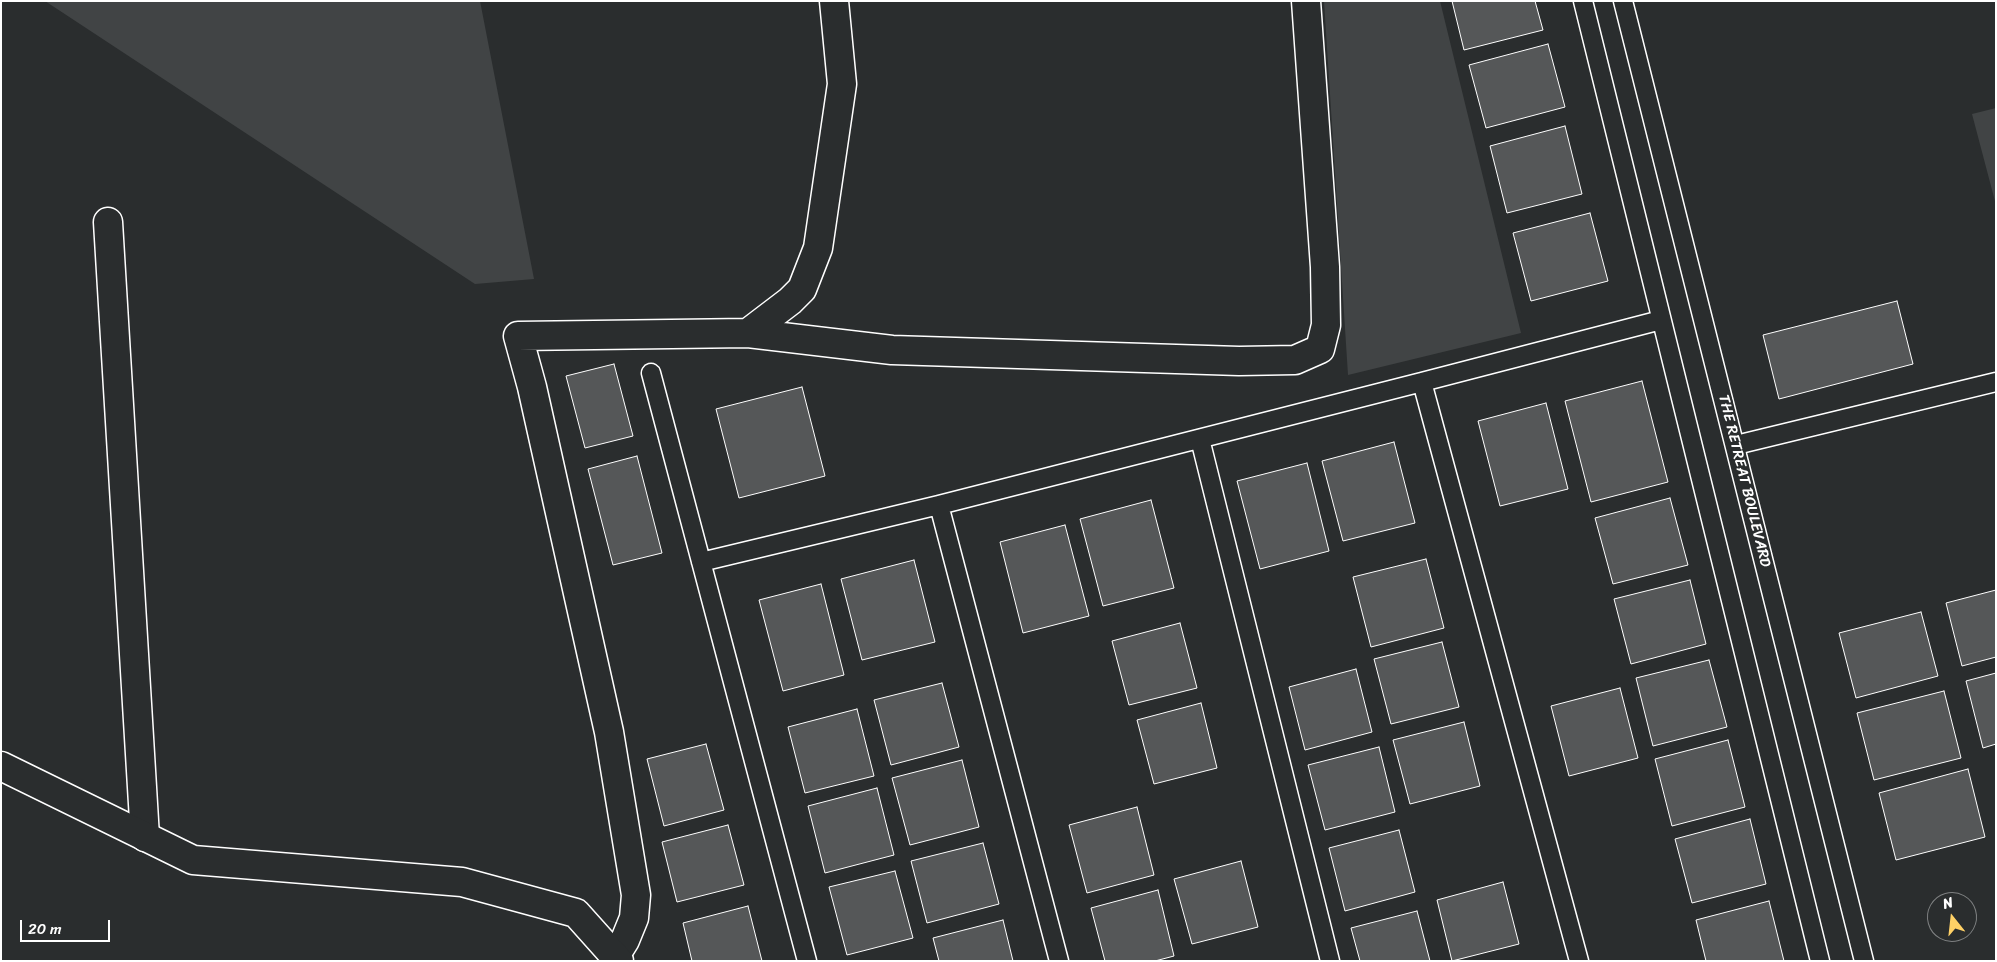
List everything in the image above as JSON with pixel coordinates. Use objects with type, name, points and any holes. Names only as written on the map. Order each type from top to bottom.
[{"type":"street","points":[[748,333],[790,301],[802,289],[818,248],[842,84],[834,1]]},
{"type":"street","points":[[1,766],[193,860],[462,882],[576,913],[617,958],[634,918],[636,895],[609,732],[532,387],[518,336],[748,333],[892,350],[1220,360],[1294,360],[1320,350],[1326,325],[1324,268],[1306,1]]},
{"type":"street","points":[[108,222],[145,837]]},
{"type":"lane","points":[[1583,1],[1820,961]]},
{"type":"lane","name":"THE RETREAT BOULEVARD","points":[[1624,1],[1864,961]]},
{"type":"lane","points":[[700,562],[1200,439],[1661,320]]},
{"type":"lane","points":[[651,372],[807,961]]},
{"type":"lane","points":[[1422,382],[1580,961]]},
{"type":"lane","points":[[1736,445],[1996,382]]},
{"type":"lane","points":[[1200,439],[1330,961]]},
{"type":"lane","points":[[939,504],[1059,961]]},
{"type":"shaded area","points":[[45,1],[480,1],[534,279],[475,284]]},
{"type":"shaded area","points":[[1324,1],[1440,1],[1521,333],[1348,375]]},
{"type":"shaded area","points":[[1996,108],[1996,205],[1972,114]]},
{"type":"building","points":[[1452,1],[1535,1],[1543,30],[1464,50]]},
{"type":"building","points":[[1548,44],[1565,107],[1486,128],[1469,65]]},
{"type":"building","points":[[1565,126],[1582,194],[1507,213],[1490,146]]},
{"type":"building","points":[[1590,213],[1608,281],[1531,301],[1513,233]]},
{"type":"building","points":[[1897,301],[1913,364],[1779,399],[1763,335]]},
{"type":"building","points":[[614,364],[633,436],[585,448],[566,376]]},
{"type":"building","points":[[1642,381],[1668,482],[1591,502],[1565,401]]},
{"type":"building","points":[[802,387],[825,476],[739,498],[716,409]]},
{"type":"building","points":[[1546,403],[1568,489],[1500,506],[1478,421]]},
{"type":"building","points":[[1394,442],[1415,523],[1343,541],[1322,461]]},
{"type":"building","points":[[637,456],[662,553],[613,565],[588,469]]},
{"type":"building","points":[[1307,463],[1329,551],[1260,569],[1237,481]]},
{"type":"building","points":[[1670,498],[1688,565],[1613,584],[1595,518]]},
{"type":"building","points":[[1151,500],[1174,588],[1103,606],[1080,519]]},
{"type":"building","points":[[1065,525],[1089,616],[1023,633],[1000,542]]},
{"type":"building","points":[[1426,559],[1444,628],[1371,647],[1353,577]]},
{"type":"building","points":[[914,560],[935,642],[862,660],[841,579]]},
{"type":"building","points":[[1690,580],[1706,644],[1631,664],[1614,599]]},
{"type":"building","points":[[821,584],[844,675],[783,691],[759,600]]},
{"type":"building","points":[[1996,590],[1996,657],[1962,666],[1946,603]]},
{"type":"building","points":[[1921,612],[1938,676],[1856,698],[1839,633]]},
{"type":"building","points":[[1180,623],[1197,688],[1129,705],[1112,641]]},
{"type":"building","points":[[1442,642],[1459,707],[1391,724],[1374,659]]},
{"type":"building","points":[[1709,660],[1727,727],[1653,746],[1636,678]]},
{"type":"building","points":[[1356,669],[1372,732],[1305,750],[1289,687]]},
{"type":"building","points":[[1996,673],[1996,744],[1983,748],[1966,681]]},
{"type":"building","points":[[942,683],[959,747],[891,765],[874,700]]},
{"type":"building","points":[[1620,688],[1638,758],[1569,776],[1551,706]]},
{"type":"building","points":[[1944,691],[1961,758],[1874,780],[1857,713]]},
{"type":"building","points":[[1201,703],[1217,768],[1154,784],[1137,720]]},
{"type":"building","points":[[857,709],[874,776],[805,793],[788,727]]},
{"type":"building","points":[[1464,722],[1480,786],[1410,804],[1393,740]]},
{"type":"building","points":[[1728,740],[1745,807],[1672,826],[1655,759]]},
{"type":"building","points":[[706,744],[724,810],[664,826],[647,759]]},
{"type":"building","points":[[1379,747],[1395,812],[1325,830],[1308,765]]},
{"type":"building","points":[[962,760],[979,827],[910,845],[892,778]]},
{"type":"building","points":[[1968,769],[1985,837],[1896,860],[1879,793]]},
{"type":"building","points":[[877,788],[894,855],[825,873],[808,806]]},
{"type":"building","points":[[1137,807],[1154,875],[1087,893],[1069,825]]},
{"type":"building","points":[[1750,819],[1766,884],[1692,903],[1675,839]]},
{"type":"building","points":[[728,825],[744,885],[677,902],[662,842]]},
{"type":"building","points":[[1399,830],[1415,892],[1345,911],[1329,848]]},
{"type":"building","points":[[983,843],[999,904],[927,923],[911,861]]},
{"type":"building","points":[[1241,861],[1258,927],[1192,944],[1174,879]]},
{"type":"building","points":[[895,871],[913,938],[847,955],[829,887]]},
{"type":"building","points":[[1503,882],[1519,944],[1452,961],[1437,900]]},
{"type":"building","points":[[1158,890],[1174,956],[1155,961],[1105,961],[1091,908]]},
{"type":"building","points":[[1769,901],[1784,961],[1706,961],[1696,920]]},
{"type":"building","points":[[748,906],[762,961],[692,961],[683,923]]},
{"type":"building","points":[[1417,911],[1430,961],[1360,961],[1351,928]]},
{"type":"building","points":[[1003,920],[1013,961],[939,961],[933,938]]}]
